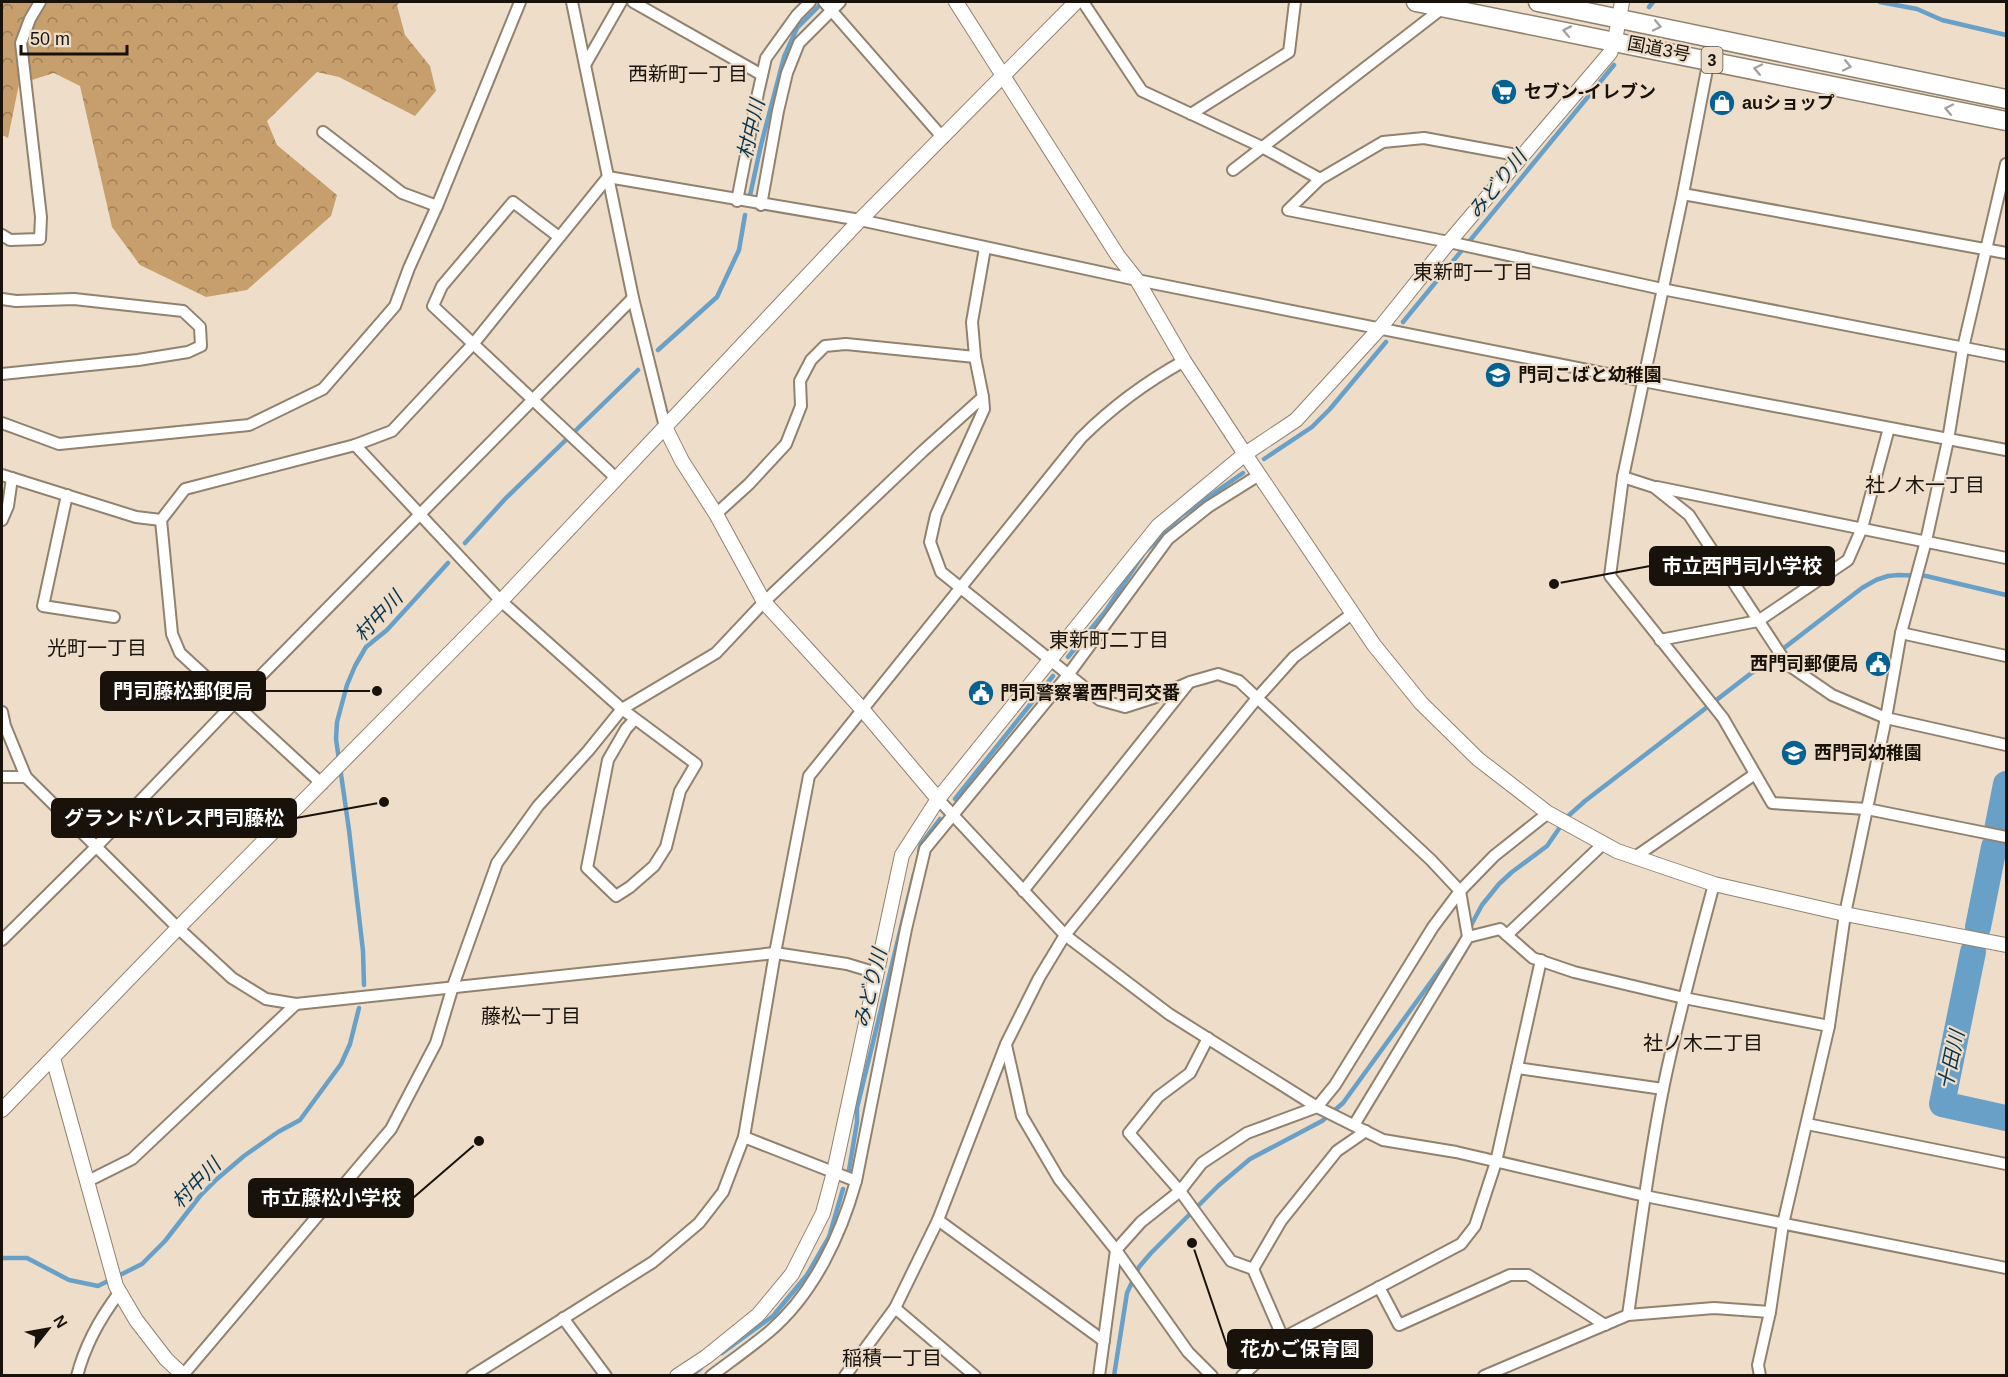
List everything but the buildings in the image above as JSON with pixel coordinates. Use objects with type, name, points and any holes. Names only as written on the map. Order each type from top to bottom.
[{"type":"highway","name":"国道3号","points":[[1416,2],[1615,40],[2007,121]]},
{"type":"highway","name":"国道3号","points":[[1538,2],[1621,10],[2007,99]]},
{"type":"street","points":[[2,235],[10,240],[40,239],[41,217],[21,43],[30,19],[40,2]]},
{"type":"street","points":[[2,423],[59,444],[249,425],[324,389],[395,306],[520,2]]},
{"type":"street","points":[[572,2],[633,298],[665,427],[682,460],[716,514],[764,602],[862,709],[938,799],[1065,935],[1169,1014],[1317,1107],[1383,1140],[1496,1162],[1645,1196],[2007,1268]]},
{"type":"street","points":[[585,65],[621,2]]},
{"type":"street","points":[[633,2],[762,75]]},
{"type":"street","points":[[737,201],[766,58],[797,15],[810,2]]},
{"type":"street","points":[[761,205],[778,111],[799,43],[828,5],[840,2]]},
{"type":"street","points":[[957,2],[1118,256],[1137,280],[1184,361],[1374,645],[1421,703],[1478,759],[1552,815],[1617,851],[1714,884],[1845,914],[2007,945]]},
{"type":"street","points":[[2,1110],[501,601],[860,220],[1076,2]]},
{"type":"street","points":[[1083,2],[1142,91],[1262,147],[1320,179]]},
{"type":"street","points":[[1191,114],[1289,52],[1295,2]]},
{"type":"street","points":[[828,5],[943,138]]},
{"type":"street","points":[[1233,170],[1444,7]]},
{"type":"street","points":[[677,1376],[706,1357],[758,1315],[792,1274],[823,1213],[834,1173],[902,855],[938,799],[1158,526],[1245,454],[1296,420],[1380,328],[1610,53],[1621,10]]},
{"type":"street","points":[[1709,59],[1623,477],[1610,576],[1723,718],[1772,803],[1867,808],[2007,837]]},
{"type":"street","points":[[323,132],[402,193],[437,206]]},
{"type":"street","points":[[1522,156],[1424,138],[1383,142],[1320,179],[1288,210],[1662,289],[2007,356]]},
{"type":"street","points":[[1760,1376],[1758,1365],[1770,1312],[1783,1224],[1829,1026],[1845,914],[1886,718],[1901,633],[1926,541],[1948,440],[1963,348],[2007,164]]},
{"type":"street","points":[[608,177],[737,201],[860,220],[1137,280],[1643,381],[2007,450]]},
{"type":"street","points":[[322,784],[180,653],[172,634],[161,520],[186,489],[355,445],[392,431],[474,343],[608,177]]},
{"type":"street","points":[[1683,194],[2007,252]]},
{"type":"street","points":[[559,237],[513,202],[442,286],[433,306],[616,478]]},
{"type":"street","points":[[985,248],[972,322],[975,357],[984,409],[936,515],[930,542],[941,572],[1100,700],[1125,707],[1190,682],[1218,674],[1239,681],[1431,860],[1460,891],[1468,937],[1354,1125]]},
{"type":"street","points":[[2,940],[97,846],[235,702],[633,298]]},
{"type":"street","points":[[2,299],[16,301],[75,299],[183,311],[200,327],[201,346],[188,352],[138,360],[2,374]]},
{"type":"street","points":[[716,514],[749,484],[786,444],[801,406],[800,381],[811,360],[825,346],[846,344],[975,357]]},
{"type":"street","points":[[472,1376],[652,1262],[699,1223],[723,1192],[744,1137],[775,953],[809,776],[1081,438],[1106,414],[1155,377],[1184,361]]},
{"type":"street","points":[[52,1058],[117,1290],[160,1351],[181,1375],[391,1129],[436,1043],[453,986],[497,863],[538,806],[622,709],[716,653],[764,602],[983,397]]},
{"type":"street","points":[[1660,640],[1758,621],[1848,560],[1862,528],[1889,428]]},
{"type":"street","points":[[355,445],[501,601],[622,709],[696,764],[680,791],[666,847],[654,866],[616,896],[587,868],[608,760],[626,729],[635,719]]},
{"type":"street","points":[[711,1376],[772,1330],[813,1282],[833,1243],[856,1180],[906,929],[925,849],[1068,675],[1168,539],[1208,507],[1259,475]]},
{"type":"street","points":[[2,520],[8,506],[7,477],[136,517],[161,520]]},
{"type":"street","points":[[1623,477],[1654,487],[2007,558]]},
{"type":"street","points":[[1654,487],[1689,515],[1786,664],[1832,695],[1886,718],[2007,745]]},
{"type":"street","points":[[67,495],[43,606],[114,618]]},
{"type":"street","points":[[845,1376],[895,1308],[938,1220],[1006,1044],[1038,978],[1065,935],[1258,697],[1294,657],[1353,613]]},
{"type":"street","points":[[1901,633],[2007,656]]},
{"type":"street","points":[[1023,891],[1190,682]]},
{"type":"street","points":[[2,712],[3,726],[26,777],[178,928],[232,978],[266,999],[296,1004],[775,953],[847,964],[878,973]]},
{"type":"street","points":[[1635,857],[1755,774]]},
{"type":"street","points":[[2,777],[26,777]]},
{"type":"street","points":[[1099,1376],[1116,1250],[1141,1222],[1180,1191],[1202,1162],[1247,1133],[1317,1107],[1335,1084],[1433,927],[1460,891],[1494,856],[1552,815]]},
{"type":"street","points":[[1507,934],[1604,843]]},
{"type":"street","points":[[1628,1315],[1663,1089],[1714,884]]},
{"type":"street","points":[[1468,937],[1500,928],[1533,958],[1574,972],[1684,998],[1829,1026]]},
{"type":"street","points":[[1242,1376],[1283,1338],[1461,1244],[1475,1226],[1496,1162],[1541,960]]},
{"type":"street","points":[[87,1181],[132,1159],[296,1004]]},
{"type":"street","points":[[1208,1038],[1190,1073],[1158,1097],[1129,1133],[1180,1191],[1231,1261],[1253,1269],[1283,1338]]},
{"type":"street","points":[[1006,1044],[1022,1116],[1059,1179],[1116,1250],[1188,1352],[1212,1376]]},
{"type":"street","points":[[1517,1068],[1663,1089]]},
{"type":"street","points":[[1807,1124],[2007,1164]]},
{"type":"street","points":[[1253,1269],[1281,1221],[1337,1151],[1366,1131]]},
{"type":"street","points":[[744,1137],[856,1180]]},
{"type":"street","points":[[938,1220],[1104,1341]]},
{"type":"street","points":[[1379,1287],[1399,1325],[1510,1275],[1528,1275],[1605,1324]]},
{"type":"street","points":[[77,1376],[99,1318],[117,1290]]},
{"type":"street","points":[[895,1308],[975,1376]]},
{"type":"street","points":[[1484,1376],[1628,1315],[1713,1308],[1770,1312]]},
{"type":"street","points":[[562,1318],[606,1376]]},
{"type":"green space","points":[[2,2],[400,2],[397,5],[405,35],[430,66],[436,91],[415,116],[339,77],[317,72],[267,121],[277,145],[337,195],[331,216],[247,290],[206,297],[140,265],[112,227],[80,86],[54,73],[19,84],[8,138],[2,135]]},
{"type":"waterway","name":"みどり川","points":[[1649,7],[1653,2]]},
{"type":"waterway","name":"みどり川","points":[[1880,2],[1917,9],[1942,20],[2006,35]]},
{"type":"waterway","name":"村中川","points":[[749,200],[784,57],[797,28],[821,4]]},
{"type":"waterway","name":"みどり川","points":[[1403,322],[1614,65]]},
{"type":"waterway","name":"村中川","points":[[658,350],[717,297],[739,250],[745,215]]},
{"type":"waterway","name":"みどり川","points":[[1264,459],[1312,427],[1386,342]]},
{"type":"waterway","name":"村中川","points":[[465,543],[506,498],[638,370]]},
{"type":"waterway","name":"みどり川","points":[[1068,657],[1105,612],[1144,553],[1181,516],[1243,473]]},
{"type":"waterway","name":"村中川","points":[[364,985],[363,951],[336,739],[337,722],[347,685],[366,647],[387,630],[448,563]]},
{"type":"waterway","points":[[1469,929],[1482,905],[1499,884],[1547,846],[1567,817],[1585,801],[1862,588],[1888,576],[1926,576],[2006,595]]},
{"type":"waterway","name":"みどり川","points":[[955,799],[1053,676]]},
{"type":"waterway","name":"十田川","points":[[1997,830],[2006,784]]},
{"type":"waterway","name":"みどり川","points":[[919,851],[921,844],[940,819]]},
{"type":"waterway","name":"十田川","points":[[1978,927],[1994,847]]},
{"type":"waterway","name":"みどり川","points":[[849,1170],[857,1108],[914,874]]},
{"type":"waterway","points":[[1114,1376],[1127,1293],[1139,1267],[1218,1186],[1250,1159],[1322,1121],[1343,1103],[1457,946]]},
{"type":"waterway","name":"十田川","points":[[1973,952],[1942,1104],[2006,1118]]},
{"type":"waterway","name":"村中川","points":[[2,1258],[27,1258],[69,1280],[98,1286],[142,1264],[165,1241],[200,1196],[217,1179],[244,1156],[278,1132],[300,1120],[341,1064],[350,1044],[359,1008]]},
{"type":"waterway","name":"みどり川","points":[[722,1353],[773,1316],[807,1275],[829,1237],[843,1189]]},
{"type":"waterway","name":"みどり川","points":[[691,1376],[701,1368]]},
{"type":"place","name":"セブン-イレブン","points":[[1504,92]]},
{"type":"place","name":"auショップ","points":[[1722,103]]},
{"type":"place","name":"門司こばと幼稚園","points":[[1498,375]]},
{"type":"place","name":"市立西門司小学校","points":[[1554,584]]},
{"type":"place","name":"西門司郵便局","points":[[1878,664]]},
{"type":"place","name":"門司藤松郵便局","points":[[377,691]]},
{"type":"place","name":"門司警察署西門司交番","points":[[981,693]]},
{"type":"place","name":"西門司幼稚園","points":[[1794,753]]},
{"type":"place","name":"グランドパレス門司藤松","points":[[384,802]]},
{"type":"place","name":"市立藤松小学校","points":[[479,1141]]},
{"type":"place","name":"花かご保育園","points":[[1192,1243]]},
{"type":"district","name":"西新町一丁目","points":[[688,74]]},
{"type":"district","name":"東新町一丁目","points":[[1473,272]]},
{"type":"district","name":"社ノ木一丁目","points":[[1925,485]]},
{"type":"district","name":"東新町二丁目","points":[[1109,640]]},
{"type":"district","name":"光町一丁目","points":[[97,648]]},
{"type":"district","name":"藤松一丁目","points":[[531,1016]]},
{"type":"district","name":"社ノ木二丁目","points":[[1703,1043]]},
{"type":"district","name":"稲積一丁目","points":[[892,1358]]}]
